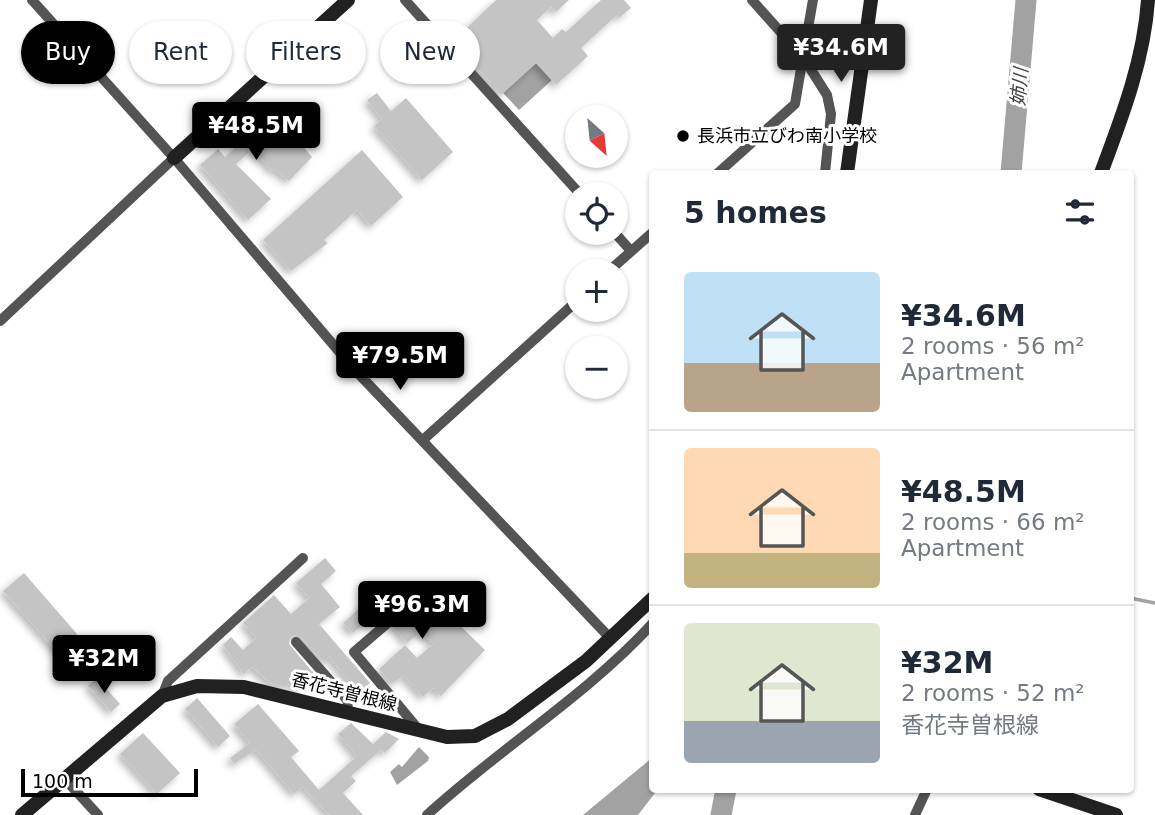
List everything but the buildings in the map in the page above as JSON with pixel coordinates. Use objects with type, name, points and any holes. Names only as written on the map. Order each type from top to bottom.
[{"type":"main road","points":[[174,158],[348,0]]},
{"type":"main road","points":[[847,170],[871,0]]},
{"type":"main road","points":[[1102,170],[1123,116],[1146,29],[1148,0]]},
{"type":"main road","name":"香花寺曽根線","points":[[22,815],[162,696],[216,684],[244,687],[457,738],[484,733],[508,719],[611,639],[649,602]]},
{"type":"main road","points":[[1051,793],[1116,815]]},
{"type":"street","points":[[32,0],[174,158],[354,369],[424,439],[611,639]]},
{"type":"street","points":[[405,0],[569,182]]},
{"type":"street","points":[[752,0],[803,57],[827,95],[831,114],[825,170]]},
{"type":"street","points":[[721,170],[795,104],[813,0]]},
{"type":"street","points":[[1146,29],[1155,14]]},
{"type":"street","points":[[0,321],[174,158]]},
{"type":"street","points":[[622,259],[649,235]]},
{"type":"street","points":[[626,245],[631,251]]},
{"type":"street","points":[[424,439],[565,312]]},
{"type":"street","points":[[162,696],[168,681],[303,558]]},
{"type":"street","points":[[390,621],[354,652],[419,730]]},
{"type":"street","points":[[427,815],[458,787],[605,670],[649,627]]},
{"type":"street","points":[[296,642],[348,701],[347,712]]},
{"type":"street","points":[[64,778],[98,815]]},
{"type":"street","points":[[915,815],[925,793]]},
{"type":"shaded area","points":[[536,63],[552,80],[519,110],[503,93]]},
{"type":"shaded area","points":[[419,747],[429,757],[428,761],[397,785],[390,772],[399,764],[402,767]]},
{"type":"shaded area","points":[[649,760],[649,793],[655,793],[638,815],[583,815]]},
{"type":"waterway","name":"姉川","points":[[1011,170],[1026,0]]},
{"type":"waterway","points":[[1134,599],[1155,603]]},
{"type":"waterway","points":[[721,815],[725,793]]},
{"type":"place","name":"長浜市立びわ南小学校","points":[[683,136]]}]
